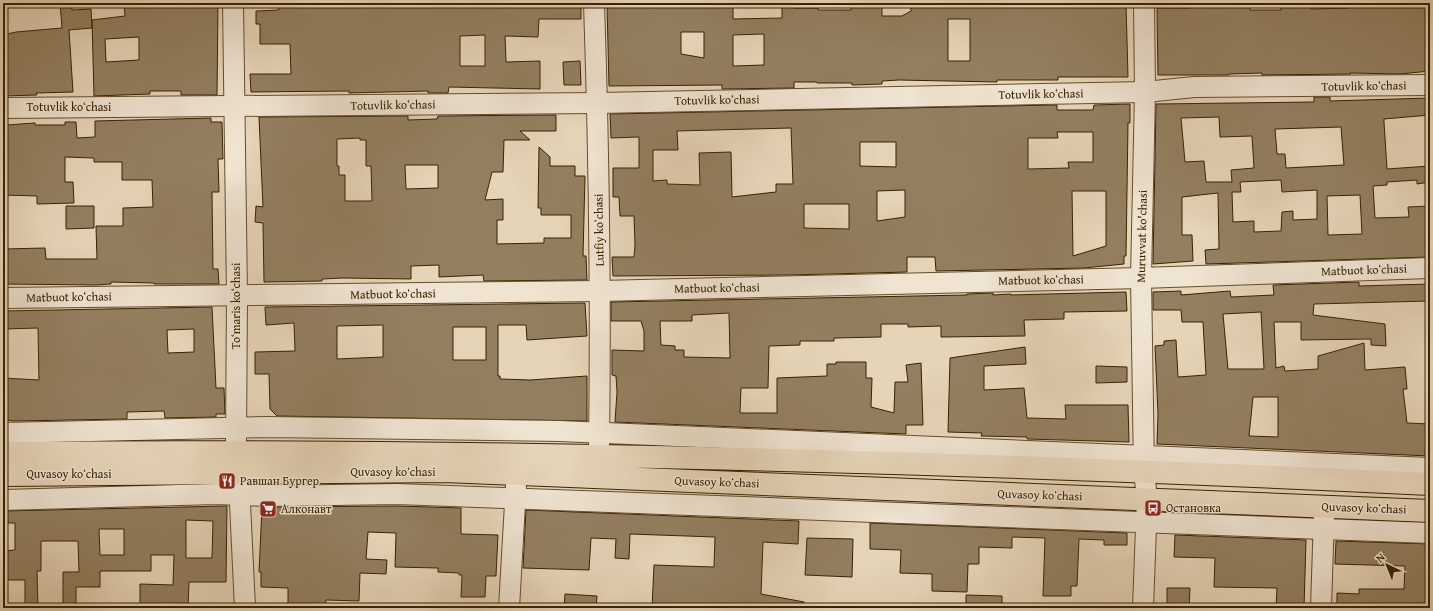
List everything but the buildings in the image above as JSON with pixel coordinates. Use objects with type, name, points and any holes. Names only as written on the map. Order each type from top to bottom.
[{"type":"main road","name":"Quvasoy koʻchasi","points":[[3,453],[235,452],[507,454],[598,457],[1144,463],[1430,484]]},
{"type":"main road","name":"Quvasoy koʻchasi","points":[[3,475],[444,471],[1430,511]]},
{"type":"street","name":"Toʻmaris koʻchasi","points":[[233,3],[237,295],[235,452],[241,495],[245,608]]},
{"type":"street","name":"Lutfiy koʻchasi","points":[[594,3],[598,103],[600,291],[598,457]]},
{"type":"street","name":"Muruvvat ko'chasi","points":[[1144,3],[1145,92],[1141,278],[1144,463],[1147,500]]},
{"type":"street","name":"Totuvlik koʻchasi","points":[[3,108],[598,103],[1145,92],[1194,87],[1430,85]]},
{"type":"street","name":"Matbuot koʻchasi","points":[[3,298],[600,291],[1141,278],[1430,268]]},
{"type":"street","points":[[3,433],[283,427],[599,434],[1144,463],[1430,468]]},
{"type":"street","points":[[508,473],[515,499],[509,608]]},
{"type":"street","points":[[3,500],[241,495],[397,494],[1430,533]]},
{"type":"street","points":[[1143,608],[1147,500]]},
{"type":"street","points":[[1321,608],[1324,507]]},
{"type":"place","name":"Равшан Бургер","points":[[227,481]]},
{"type":"place","name":"Остановка","points":[[1153,508]]},
{"type":"place","name":"Алконавт","points":[[268,509]]}]
